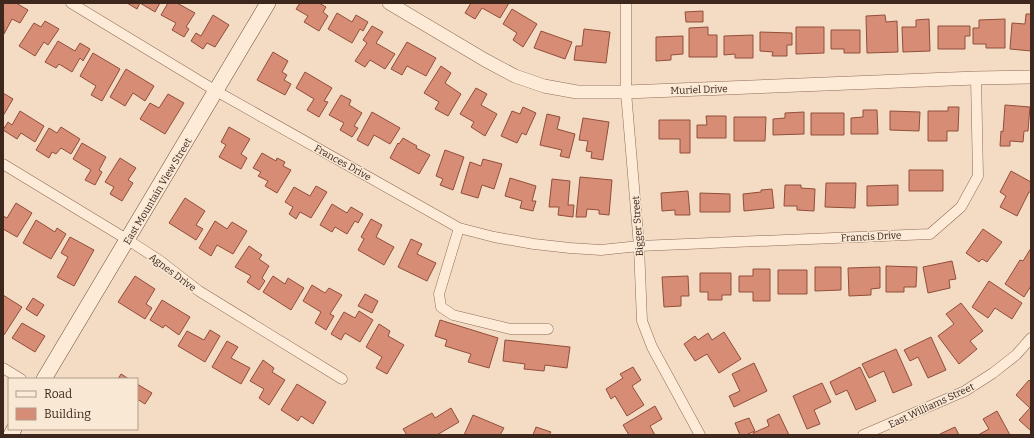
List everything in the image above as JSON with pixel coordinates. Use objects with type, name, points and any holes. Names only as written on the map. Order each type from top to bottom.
[{"type":"main road","name":"East Mountain View Street","points":[[45,378],[268,3]]},
{"type":"street","name":"Frances Drive","points":[[71,3],[216,91],[459,228],[494,237],[570,248],[601,250],[639,246]]},
{"type":"street","name":"Muriel Drive","points":[[389,3],[515,76],[544,86],[577,92],[626,92],[1031,77]]},
{"type":"street","name":"Bigger Street","points":[[626,3],[626,92],[639,246],[642,321],[652,347],[700,435]]},
{"type":"street","name":"Francis Drive","points":[[639,246],[930,234],[961,207],[978,176],[976,78]]},
{"type":"street","name":"Agnes Drive","points":[[3,164],[128,240],[159,260],[199,291],[342,379]]},
{"type":"street","points":[[459,228],[439,294],[441,307],[453,315],[510,329],[548,330]]},
{"type":"street","name":"East Williams Street","points":[[863,435],[965,391],[993,373],[1016,355],[1031,338]]},
{"type":"street","points":[[3,368],[19,378]]},
{"type":"building","points":[[3,3],[16,3],[28,10],[20,23],[12,19],[4,34]]},
{"type":"building","points":[[127,3],[140,3],[137,9]]},
{"type":"building","points":[[140,3],[160,3],[155,12]]},
{"type":"building","points":[[168,3],[177,3],[195,13],[186,27],[189,29],[184,37],[172,30],[176,23],[161,15]]},
{"type":"building","points":[[300,3],[319,3],[326,7],[323,12],[328,16],[319,31],[304,22],[308,16],[296,9]]},
{"type":"building","points":[[471,3],[509,3],[500,18],[482,8],[475,19],[465,13]]},
{"type":"building","points":[[512,9],[537,24],[523,47],[513,40],[517,33],[503,24]]},
{"type":"building","points":[[703,11],[703,22],[686,22],[685,12]]},
{"type":"building","points":[[337,13],[352,22],[356,15],[368,22],[363,31],[360,29],[352,43],[328,29]]},
{"type":"building","points":[[1026,14],[1031,14],[1031,51],[1010,49],[1012,23],[1025,24]]},
{"type":"building","points":[[213,15],[229,25],[215,47],[207,43],[203,49],[191,41],[196,33],[201,36]]},
{"type":"building","points":[[885,15],[886,22],[897,21],[898,52],[867,53],[866,16]]},
{"type":"building","points":[[929,19],[930,51],[903,52],[902,27],[916,27],[916,20]]},
{"type":"building","points":[[1005,19],[1005,48],[986,48],[986,44],[973,44],[973,28],[979,28],[979,20]]},
{"type":"building","points":[[45,21],[59,29],[48,45],[44,42],[35,56],[19,46],[34,23],[41,27]]},
{"type":"building","points":[[372,26],[383,32],[376,43],[395,54],[385,69],[370,60],[365,67],[355,61],[367,43],[363,40]]},
{"type":"building","points":[[938,26],[970,26],[970,36],[965,36],[965,49],[938,49]]},
{"type":"building","points":[[708,27],[708,35],[717,35],[717,57],[689,57],[689,28]]},
{"type":"building","points":[[796,27],[824,27],[824,53],[796,54]]},
{"type":"building","points":[[584,29],[610,32],[606,63],[574,60],[576,46],[582,46]]},
{"type":"building","points":[[831,30],[860,30],[860,53],[844,53],[844,49],[831,49]]},
{"type":"building","points":[[541,31],[572,42],[565,59],[534,48]]},
{"type":"building","points":[[760,32],[792,33],[792,45],[787,45],[787,56],[772,56],[773,52],[760,51]]},
{"type":"building","points":[[753,35],[753,58],[735,58],[735,54],[724,55],[724,36]]},
{"type":"building","points":[[683,36],[683,54],[671,55],[671,60],[656,61],[656,37]]},
{"type":"building","points":[[58,41],[75,51],[80,43],[90,49],[83,61],[80,58],[72,72],[59,64],[56,68],[45,62]]},
{"type":"building","points":[[407,42],[436,58],[426,76],[407,66],[402,75],[391,69]]},
{"type":"building","points":[[273,52],[288,61],[282,72],[287,75],[284,80],[291,84],[285,95],[257,80]]},
{"type":"building","points":[[93,53],[120,69],[102,101],[91,95],[96,86],[80,76]]},
{"type":"building","points":[[441,66],[451,73],[445,83],[461,94],[448,116],[435,109],[439,102],[424,93]]},
{"type":"building","points":[[126,69],[154,86],[145,101],[133,93],[125,106],[110,97]]},
{"type":"building","points":[[305,72],[332,88],[324,101],[328,102],[319,117],[307,110],[314,99],[296,88]]},
{"type":"building","points":[[476,88],[487,94],[481,105],[497,114],[485,136],[471,127],[474,122],[460,114]]},
{"type":"building","points":[[3,93],[13,99],[3,116]]},
{"type":"building","points":[[168,94],[184,103],[165,134],[140,119],[150,103],[159,108]]},
{"type":"building","points":[[341,95],[351,100],[349,105],[362,113],[354,126],[358,128],[352,137],[340,130],[344,123],[329,115]]},
{"type":"building","points":[[1005,105],[1030,107],[1028,131],[1024,131],[1023,142],[1010,141],[1010,146],[1000,146],[1001,131],[1003,132]]},
{"type":"building","points":[[523,107],[536,113],[526,135],[522,133],[517,143],[501,136],[512,111],[520,114]]},
{"type":"building","points":[[948,107],[959,107],[958,131],[947,131],[947,141],[928,141],[928,111],[948,111]]},
{"type":"building","points":[[863,110],[877,110],[878,134],[851,134],[851,118],[863,117]]},
{"type":"building","points":[[20,111],[44,126],[35,142],[21,133],[17,139],[3,130],[8,122],[12,125]]},
{"type":"building","points":[[890,111],[920,112],[919,131],[890,130]]},
{"type":"building","points":[[372,112],[400,128],[390,144],[374,135],[368,146],[357,140]]},
{"type":"building","points":[[804,112],[804,134],[773,135],[773,119],[785,118],[785,113]]},
{"type":"building","points":[[811,113],[844,113],[844,135],[811,135]]},
{"type":"building","points":[[547,114],[560,117],[557,129],[575,134],[569,158],[560,156],[562,150],[540,145]]},
{"type":"building","points":[[706,116],[726,116],[726,138],[697,138],[697,125],[707,125]]},
{"type":"building","points":[[734,117],[766,117],[765,141],[734,141]]},
{"type":"building","points":[[583,118],[609,122],[603,160],[591,158],[592,152],[586,151],[588,141],[579,140]]},
{"type":"building","points":[[659,120],[690,120],[690,153],[680,153],[680,139],[659,139]]},
{"type":"building","points":[[61,127],[80,139],[71,154],[61,148],[56,154],[52,152],[49,158],[36,150],[49,128],[57,133]]},
{"type":"building","points":[[229,127],[250,139],[241,154],[247,158],[241,169],[219,157],[226,145],[221,142]]},
{"type":"building","points":[[403,138],[417,146],[416,148],[430,155],[419,174],[390,158],[398,143],[399,144]]},
{"type":"building","points":[[82,143],[106,157],[99,170],[102,172],[95,185],[85,180],[91,170],[73,159]]},
{"type":"building","points":[[445,150],[464,157],[453,190],[440,185],[443,179],[436,176]]},
{"type":"building","points":[[262,153],[276,161],[277,158],[285,162],[283,166],[291,170],[277,193],[265,186],[268,181],[258,176],[261,172],[253,168]]},
{"type":"building","points":[[120,158],[136,168],[128,180],[133,183],[122,201],[110,194],[114,187],[105,182]]},
{"type":"building","points":[[483,159],[502,164],[494,189],[482,185],[478,198],[461,193],[470,162],[481,166]]},
{"type":"building","points":[[909,170],[943,170],[943,191],[909,191]]},
{"type":"building","points":[[1011,171],[1031,182],[1031,192],[1029,192],[1017,216],[1000,207],[1006,196],[1000,192]]},
{"type":"building","points":[[580,177],[612,180],[609,215],[599,214],[599,210],[587,209],[586,217],[576,217]]},
{"type":"building","points":[[510,178],[536,186],[532,201],[536,201],[533,211],[520,208],[522,201],[505,196]]},
{"type":"building","points":[[552,179],[570,181],[568,205],[574,205],[573,217],[558,215],[559,207],[549,207]]},
{"type":"building","points":[[826,183],[856,183],[855,208],[825,207]]},
{"type":"building","points":[[785,185],[801,185],[801,188],[815,189],[814,211],[797,210],[797,206],[784,206]]},
{"type":"building","points":[[898,185],[898,205],[867,206],[867,186]]},
{"type":"building","points":[[316,186],[327,192],[311,218],[300,212],[296,219],[289,214],[293,207],[285,202],[294,187],[310,196]]},
{"type":"building","points":[[772,189],[774,208],[744,211],[743,194]]},
{"type":"building","points":[[688,191],[690,215],[675,215],[675,210],[662,211],[661,193]]},
{"type":"building","points":[[700,193],[730,194],[730,212],[700,212]]},
{"type":"building","points":[[185,198],[205,211],[196,225],[203,229],[196,240],[169,223]]},
{"type":"building","points":[[16,203],[32,213],[17,237],[3,229],[3,216],[7,218]]},
{"type":"building","points":[[332,204],[347,213],[351,207],[363,214],[358,223],[355,221],[347,234],[335,227],[332,232],[320,225]]},
{"type":"building","points":[[371,219],[382,225],[376,237],[394,247],[384,265],[358,250],[364,239],[361,237]]},
{"type":"building","points":[[36,220],[55,232],[57,228],[66,234],[51,259],[23,243]]},
{"type":"building","points":[[215,221],[227,229],[232,222],[247,231],[233,254],[217,245],[211,256],[199,248]]},
{"type":"building","points":[[983,229],[1002,242],[987,262],[982,259],[979,262],[966,253]]},
{"type":"building","points":[[70,237],[94,250],[74,286],[57,277],[68,257],[61,253]]},
{"type":"building","points":[[411,239],[422,244],[417,254],[436,263],[427,281],[398,267]]},
{"type":"building","points":[[249,246],[262,255],[259,259],[269,266],[262,278],[265,281],[259,290],[247,282],[251,276],[235,267]]},
{"type":"building","points":[[1031,248],[1031,286],[1024,297],[1005,284],[1020,260],[1023,261]]},
{"type":"building","points":[[952,261],[956,279],[949,280],[950,288],[928,293],[923,267]]},
{"type":"building","points":[[886,266],[917,267],[916,287],[904,287],[904,292],[886,292]]},
{"type":"building","points":[[815,267],[841,267],[841,290],[815,291]]},
{"type":"building","points":[[880,267],[880,288],[871,289],[871,295],[849,296],[848,268]]},
{"type":"building","points":[[753,269],[770,269],[770,301],[753,301],[753,292],[739,292],[739,276],[753,276]]},
{"type":"building","points":[[778,270],[807,270],[807,294],[778,294]]},
{"type":"building","points":[[700,273],[731,273],[731,295],[722,295],[722,300],[708,300],[708,292],[700,292]]},
{"type":"building","points":[[135,276],[155,289],[146,304],[152,308],[145,319],[118,302]]},
{"type":"building","points":[[273,276],[285,284],[288,278],[304,288],[291,310],[263,292]]},
{"type":"building","points":[[688,276],[689,296],[681,296],[681,306],[664,307],[662,277]]},
{"type":"building","points":[[989,281],[1022,303],[1012,319],[995,308],[988,318],[972,307]]},
{"type":"building","points":[[312,285],[325,293],[329,288],[342,295],[330,314],[334,316],[326,330],[315,323],[321,312],[303,301]]},
{"type":"building","points":[[365,294],[378,301],[372,313],[358,306]]},
{"type":"building","points":[[3,295],[22,307],[4,335],[3,334]]},
{"type":"building","points":[[33,298],[44,305],[37,316],[26,309]]},
{"type":"building","points":[[162,300],[190,317],[179,335],[165,325],[163,328],[150,320]]},
{"type":"building","points":[[961,303],[983,331],[970,341],[977,349],[959,364],[938,336],[954,324],[946,314]]},
{"type":"building","points":[[359,311],[373,320],[360,342],[345,333],[341,340],[331,334],[344,312],[355,318]]},
{"type":"building","points":[[440,320],[498,338],[489,368],[468,362],[471,354],[445,346],[447,340],[435,336]]},
{"type":"building","points":[[22,323],[45,336],[35,352],[12,338]]},
{"type":"building","points":[[379,324],[390,331],[388,336],[404,345],[387,374],[376,368],[382,357],[366,347]]},
{"type":"building","points":[[210,330],[220,336],[205,362],[178,346],[187,331],[204,340]]},
{"type":"building","points":[[724,332],[741,359],[719,373],[707,354],[695,361],[684,344],[695,336],[698,340],[708,333],[712,340]]},
{"type":"building","points":[[931,337],[946,370],[928,378],[918,357],[910,361],[904,350]]},
{"type":"building","points":[[505,340],[570,347],[567,368],[545,365],[544,371],[524,369],[525,364],[503,361]]},
{"type":"building","points":[[227,341],[238,347],[231,358],[250,368],[241,384],[212,367]]},
{"type":"building","points":[[896,349],[912,385],[893,393],[884,371],[869,378],[862,364]]},
{"type":"building","points":[[263,360],[274,368],[272,372],[285,380],[269,405],[259,398],[264,389],[250,381]]},
{"type":"building","points":[[754,363],[767,391],[734,407],[729,396],[740,391],[732,374]]},
{"type":"building","points":[[633,367],[641,380],[632,386],[644,405],[627,416],[615,396],[611,399],[606,389],[623,378],[620,374]]},
{"type":"building","points":[[860,367],[876,401],[856,410],[847,390],[836,395],[830,382]]},
{"type":"building","points":[[121,374],[127,378],[119,378]]},
{"type":"building","points":[[1029,380],[1031,382],[1031,431],[1019,420],[1030,408],[1016,395]]},
{"type":"building","points":[[822,383],[831,402],[814,410],[820,424],[807,429],[793,396]]},
{"type":"building","points":[[297,384],[326,402],[313,424],[301,416],[298,421],[281,410]]},
{"type":"building","points":[[138,385],[152,393],[145,404],[138,400]]},
{"type":"building","points":[[655,406],[662,419],[650,426],[655,435],[629,435],[623,425]]},
{"type":"building","points":[[451,408],[459,422],[437,435],[407,435],[403,429],[432,413],[435,418]]},
{"type":"building","points":[[997,411],[1010,435],[978,435],[989,429],[983,419]]},
{"type":"building","points":[[779,414],[789,435],[754,435],[753,433],[769,426],[767,420]]},
{"type":"building","points":[[473,415],[504,428],[500,435],[464,435]]},
{"type":"building","points":[[749,418],[755,431],[746,435],[740,435],[735,423]]},
{"type":"building","points":[[536,427],[551,432],[549,435],[533,435]]},
{"type":"building","points":[[955,427],[959,435],[940,435],[940,434]]}]
